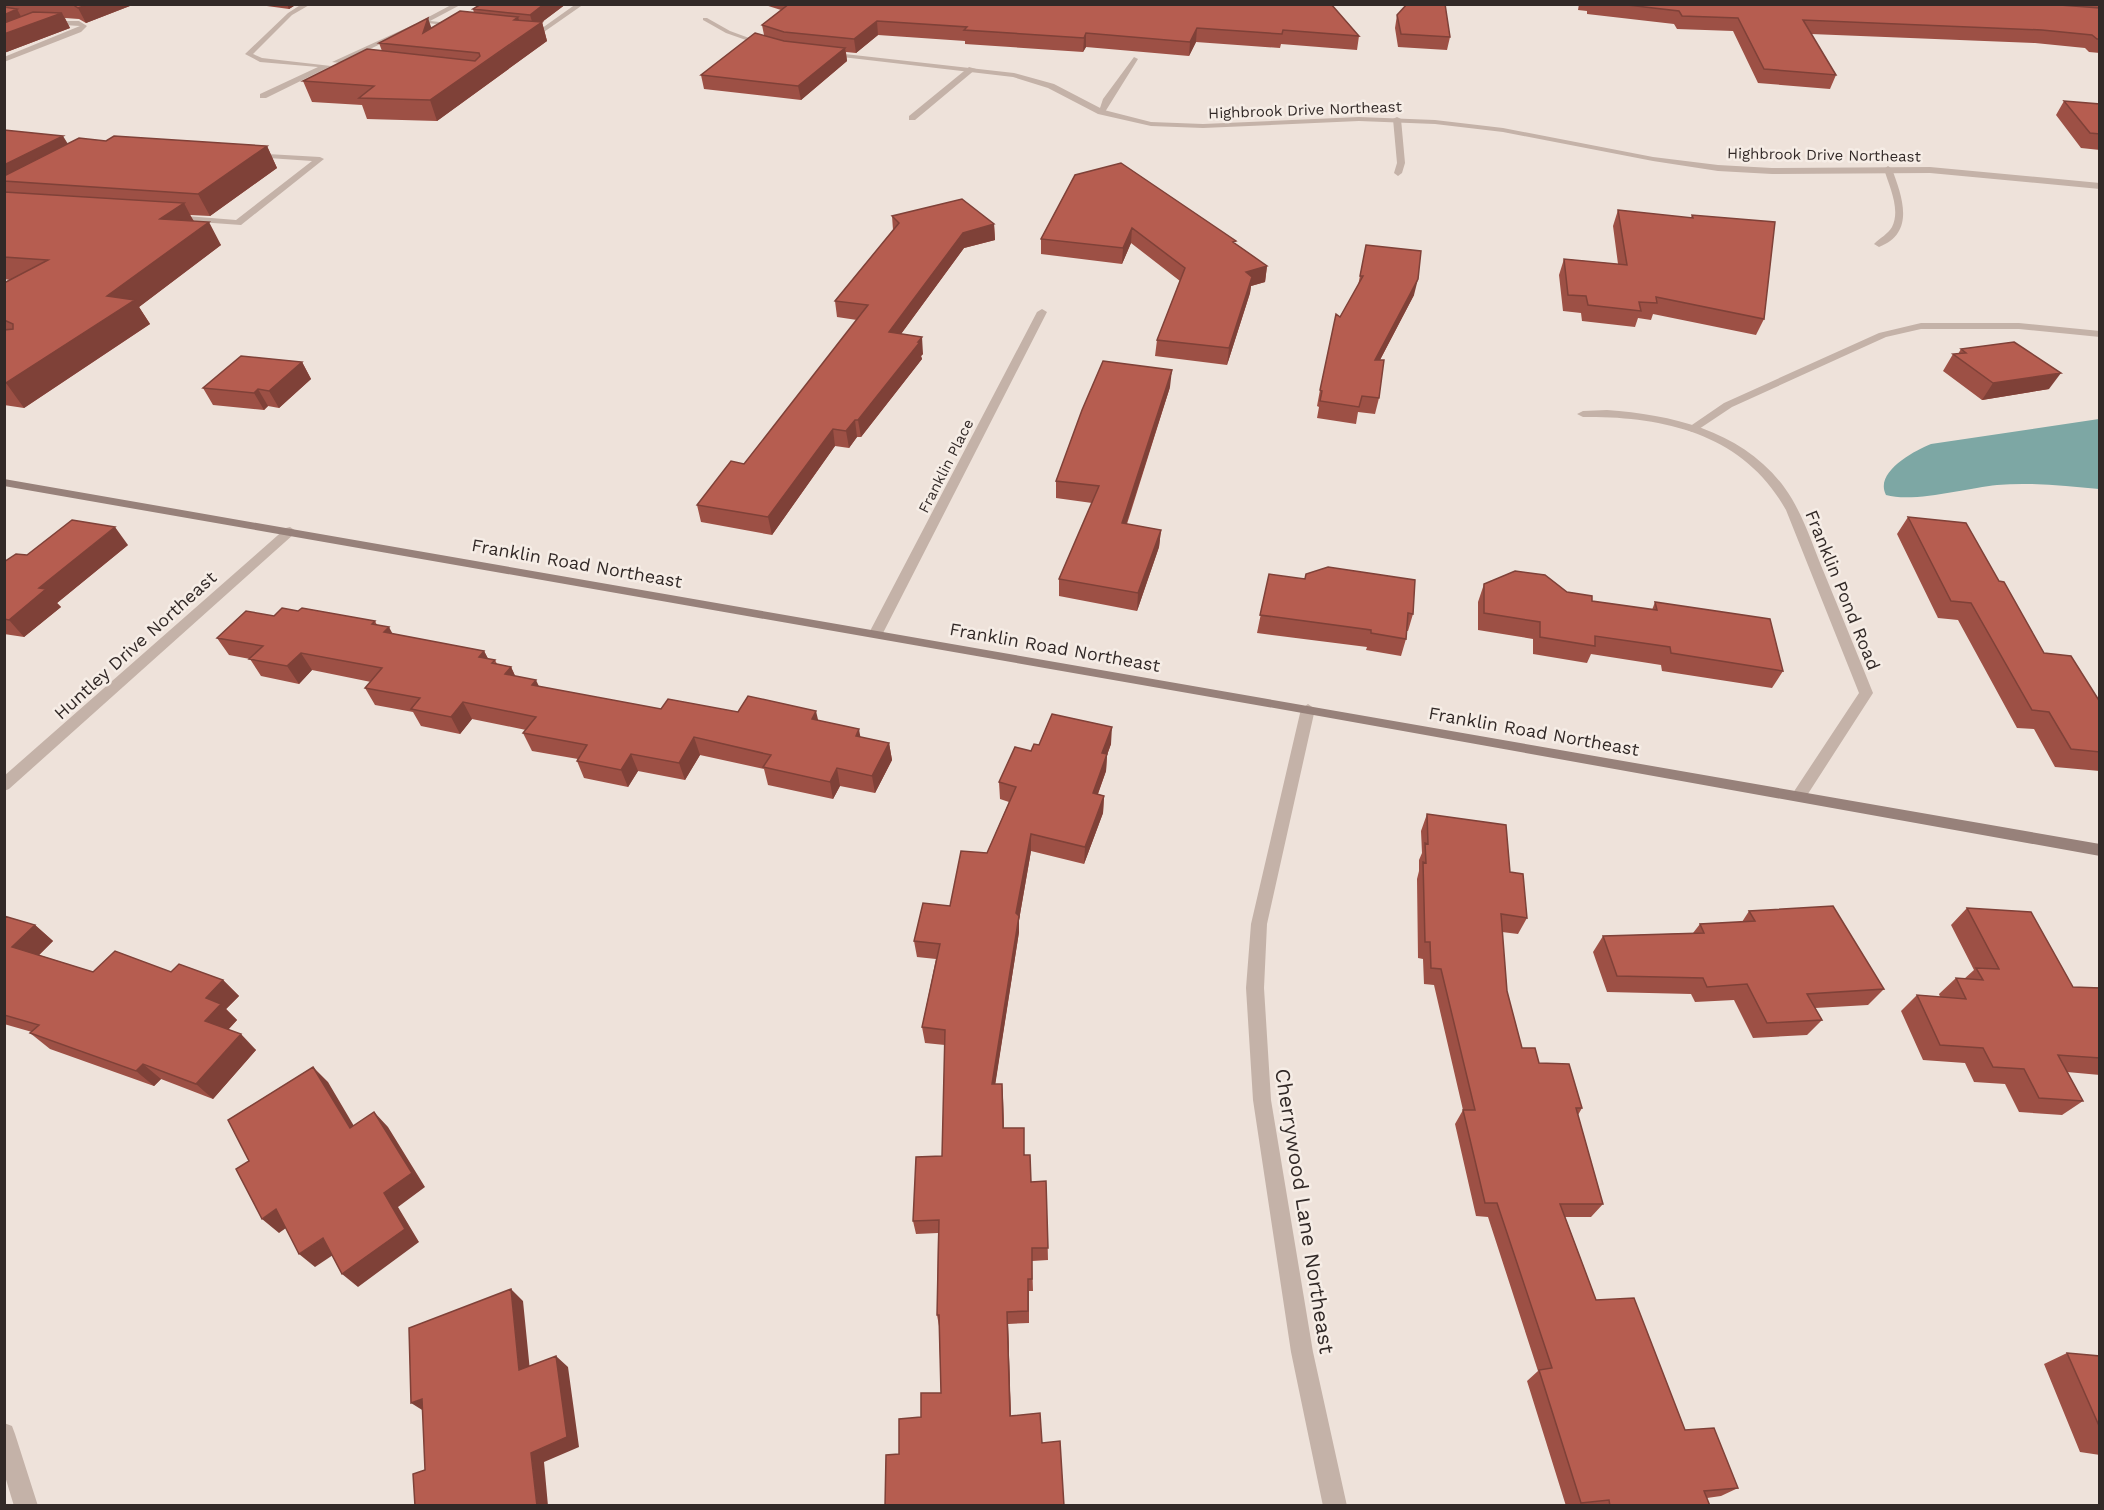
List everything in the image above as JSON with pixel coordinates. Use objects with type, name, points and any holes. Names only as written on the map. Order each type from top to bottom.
[{"type":"street","points":[[308,4],[290,14],[249,54],[260,60],[327,66]]},
{"type":"street","points":[[263,96],[459,4]]},
{"type":"street","points":[[516,31],[539,33],[581,4]]},
{"type":"street","points":[[705,19],[728,32],[753,42],[775,47]]},
{"type":"street","points":[[4,60],[70,35],[84,26],[79,23],[40,22]]},
{"type":"street","points":[[422,22],[469,27]]},
{"type":"street","name":"Highbrook Drive Northeast","points":[[821,53],[972,69],[1035,80],[1066,93],[1101,112],[1134,120],[1176,126],[1397,119],[1503,130],[1653,159],[1718,168],[1772,171],[1888,169],[1972,173],[2100,186]]},
{"type":"street","points":[[1101,112],[1134,59]]},
{"type":"street","points":[[336,62],[370,65]]},
{"type":"street","points":[[912,118],[972,69]]},
{"type":"street","points":[[1397,119],[1401,164],[1398,173]]},
{"type":"street","points":[[168,218],[238,223],[320,159],[249,154]]},
{"type":"street","points":[[1879,244],[1892,236],[1901,220],[1897,196],[1888,169]]},
{"type":"street","name":"Franklin Place","points":[[876,633],[1042,312]]},
{"type":"street","points":[[1692,429],[1728,405],[1883,335],[1902,330],[1921,326],[2019,326],[2100,334]]},
{"type":"street","name":"Franklin Pond Road","points":[[1583,414],[1633,414],[1658,418],[1692,429],[1741,452],[1770,477],[1796,518],[1866,693],[1799,796]]},
{"type":"street","name":"Franklin Road Northeast","points":[[4,482],[876,633],[2100,850]]},
{"type":"street","name":"Huntley Drive Northeast","points":[[4,785],[290,531]]},
{"type":"street","name":"Cherrywood Lane Northeast","points":[[1308,709],[1259,924],[1255,988],[1262,1100],[1302,1352],[1335,1506]]},
{"type":"street","points":[[4,1434],[26,1506]]},
{"type":"water","points":[[2099,419],[2099,489],[2010,484],[1926,496],[1886,495],[1884,486],[1890,471],[1906,457],[1931,444]]},
{"type":"building","points":[[72,4],[89,4],[78,8]]},
{"type":"building","points":[[481,4],[544,4],[530,15],[473,9]]},
{"type":"building","points":[[789,4],[1331,4],[1359,36],[1283,30],[1282,34],[1197,28],[1190,42],[1086,33],[1084,38],[964,30],[967,27],[877,21],[854,39],[784,32],[762,25]]},
{"type":"building","points":[[1407,4],[1445,4],[1450,37],[1401,34],[1397,15]]},
{"type":"building","points":[[1619,4],[2046,4],[2100,8],[2100,39],[2092,35],[2042,30],[1803,20],[1836,75],[1764,69],[1738,18],[1682,16],[1679,11]]},
{"type":"building","points":[[4,7],[17,9],[4,15]]},
{"type":"building","points":[[460,11],[542,22],[430,100],[359,98],[374,86],[303,81],[367,49],[475,61],[480,56],[479,53],[379,43],[428,18],[423,33]]},
{"type":"building","points":[[33,12],[62,13],[4,34],[4,23]]},
{"type":"building","points":[[755,33],[784,41],[845,48],[798,86],[701,75]]},
{"type":"building","points":[[2064,101],[2100,104],[2100,134],[2090,133]]},
{"type":"building","points":[[4,130],[63,136],[4,165]]},
{"type":"building","points":[[114,136],[267,146],[198,194],[4,181],[4,176],[79,138],[106,141]]},
{"type":"building","points":[[1121,163],[1236,241],[1233,242],[1267,266],[1246,272],[1252,277],[1229,348],[1157,340],[1185,268],[1132,228],[1123,248],[1041,239],[1075,175]]},
{"type":"building","points":[[4,192],[184,203],[160,219],[209,222],[107,296],[135,300],[4,383],[4,330],[13,329],[13,324],[4,320],[4,283],[48,260],[4,257]]},
{"type":"building","points":[[962,199],[994,224],[963,233],[889,332],[922,337],[858,420],[855,420],[846,431],[833,429],[768,517],[697,505],[731,461],[744,464],[868,305],[835,301],[899,223],[892,216]]},
{"type":"building","points":[[1618,210],[1693,218],[1692,215],[1775,222],[1764,319],[1656,297],[1657,303],[1639,302],[1641,311],[1588,305],[1586,296],[1568,295],[1564,259],[1627,265]]},
{"type":"building","points":[[1366,245],[1421,251],[1418,279],[1375,360],[1384,360],[1379,398],[1362,396],[1359,407],[1320,401],[1322,391],[1320,390],[1336,314],[1340,317],[1363,276],[1360,276]]},
{"type":"building","points":[[2014,342],[2061,373],[1993,383],[1953,354],[1966,353],[1961,349]]},
{"type":"building","points":[[241,356],[302,362],[269,391],[258,389],[254,393],[203,388]]},
{"type":"building","points":[[1103,361],[1172,370],[1122,523],[1161,530],[1138,593],[1059,579],[1099,486],[1056,481]]},
{"type":"building","points":[[1908,517],[1966,523],[1999,581],[2004,582],[2044,653],[2071,656],[2100,702],[2100,752],[2071,749],[2049,712],[2032,710],[1971,603],[1951,601]]},
{"type":"building","points":[[72,520],[115,527],[39,588],[46,589],[9,620],[4,619],[4,562],[16,554],[27,555]]},
{"type":"building","points":[[1328,567],[1415,580],[1413,614],[1408,613],[1406,639],[1371,633],[1371,630],[1260,615],[1269,574],[1305,579],[1306,574]]},
{"type":"building","points":[[1515,571],[1545,575],[1567,592],[1592,596],[1592,601],[1657,610],[1655,602],[1770,619],[1783,671],[1671,653],[1670,647],[1595,636],[1595,646],[1540,637],[1540,622],[1484,613],[1484,584]]},
{"type":"building","points":[[282,608],[298,611],[302,608],[375,621],[372,624],[389,627],[384,632],[484,651],[479,657],[495,660],[492,663],[511,667],[505,674],[536,680],[532,685],[661,709],[668,699],[738,712],[748,696],[816,711],[812,719],[859,729],[856,736],[889,743],[872,776],[837,768],[830,782],[763,767],[771,755],[694,737],[679,763],[631,754],[621,770],[577,761],[587,745],[523,733],[536,717],[463,702],[451,717],[411,709],[420,698],[365,688],[382,668],[301,653],[287,666],[249,659],[263,646],[217,638],[246,611],[274,616]]},
{"type":"building","points":[[1052,714],[1112,727],[1102,753],[1107,754],[1093,793],[1104,796],[1085,847],[1031,834],[1016,913],[1019,916],[992,1084],[1002,1084],[1003,1128],[1024,1128],[1024,1155],[1030,1155],[1031,1182],[1046,1181],[1048,1248],[1032,1248],[1032,1279],[1028,1279],[1028,1311],[1007,1312],[1010,1416],[1040,1413],[1042,1443],[1060,1441],[1064,1506],[885,1506],[886,1455],[899,1454],[899,1419],[921,1417],[921,1393],[941,1393],[939,1315],[937,1315],[939,1220],[913,1221],[916,1157],[942,1156],[945,1030],[922,1027],[940,944],[914,941],[923,903],[950,906],[961,851],[987,853],[1016,787],[999,782],[1015,747],[1031,751],[1034,744],[1039,745]]},
{"type":"building","points":[[1427,814],[1506,825],[1510,872],[1523,874],[1527,918],[1501,914],[1507,991],[1522,1048],[1535,1048],[1539,1063],[1569,1064],[1582,1108],[1576,1108],[1603,1204],[1560,1204],[1596,1300],[1634,1298],[1685,1430],[1714,1428],[1738,1488],[1704,1491],[1710,1506],[1610,1506],[1609,1500],[1581,1503],[1539,1370],[1552,1368],[1497,1203],[1485,1203],[1463,1110],[1475,1110],[1441,969],[1431,968],[1430,942],[1425,942],[1423,862],[1426,863],[1425,843],[1428,844]]},
{"type":"building","points":[[1833,906],[1884,989],[1807,994],[1822,1020],[1767,1023],[1747,984],[1707,987],[1703,978],[1617,976],[1603,936],[1704,933],[1700,924],[1755,921],[1749,911]]},
{"type":"building","points":[[1967,908],[2031,912],[2073,987],[2100,988],[2100,1058],[2058,1055],[2083,1101],[2039,1098],[2024,1069],[1993,1067],[1983,1048],[1940,1045],[1917,995],[1966,999],[1956,978],[1983,980],[1976,968],[1999,969]]},
{"type":"building","points":[[4,916],[35,925],[12,947],[93,972],[115,951],[171,972],[179,964],[223,980],[206,998],[221,1004],[205,1021],[241,1034],[196,1084],[143,1064],[136,1071],[30,1033],[39,1025],[4,1015]]},
{"type":"building","points":[[313,1067],[350,1128],[374,1112],[412,1173],[384,1193],[405,1229],[342,1274],[323,1238],[299,1254],[276,1209],[262,1219],[236,1169],[249,1161],[228,1120]]},
{"type":"building","points":[[511,1289],[519,1370],[556,1356],[567,1437],[531,1453],[537,1506],[415,1506],[413,1474],[425,1470],[422,1399],[411,1403],[409,1328]]},
{"type":"building","points":[[2067,1353],[2100,1356],[2100,1428]]}]
